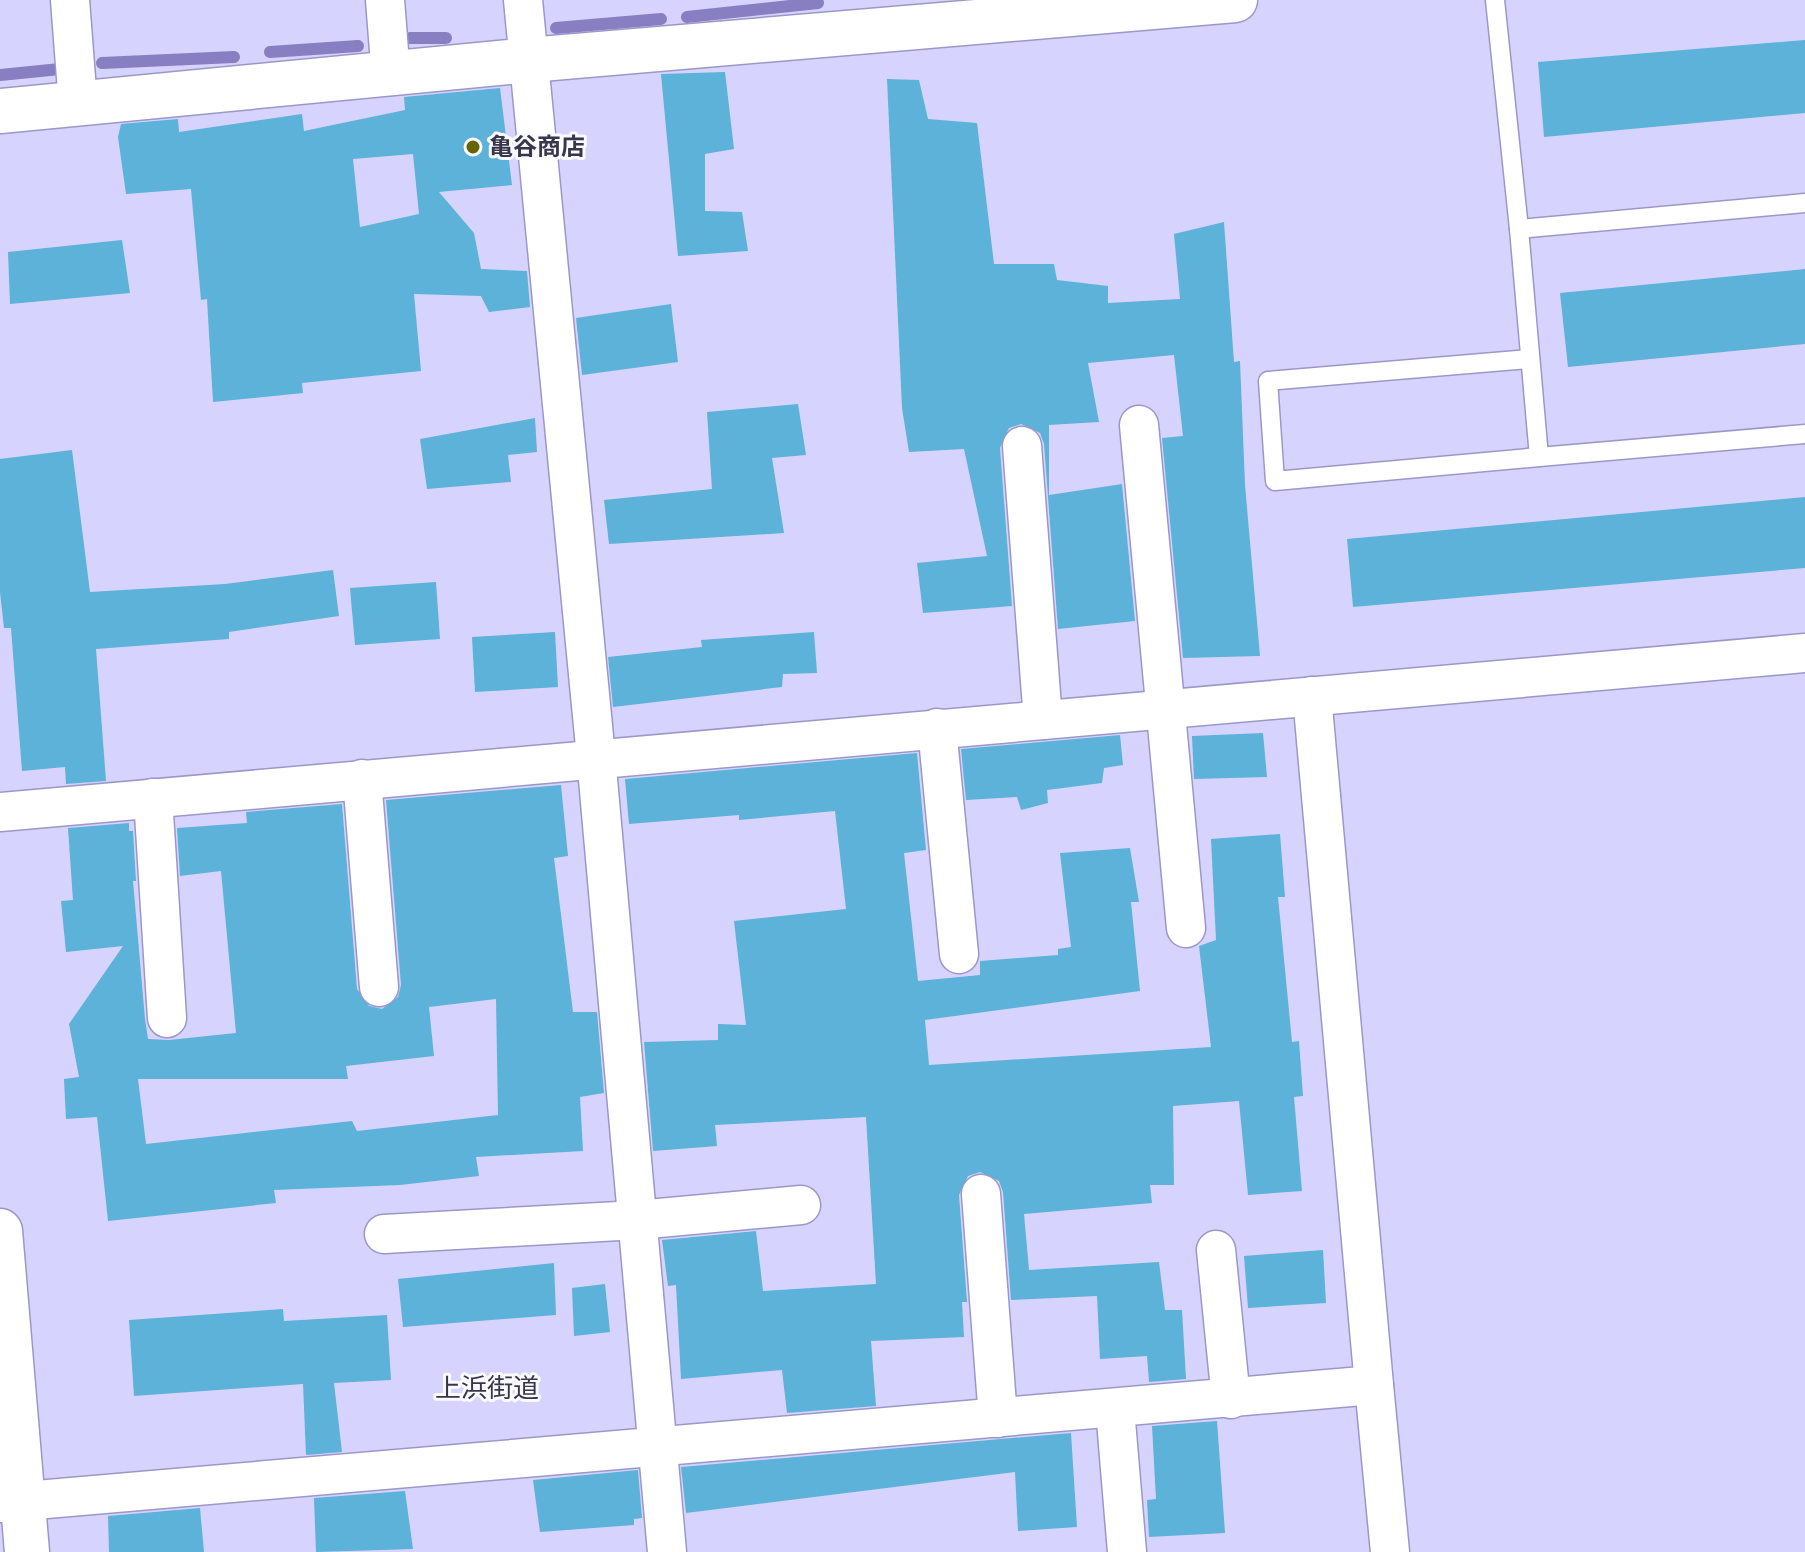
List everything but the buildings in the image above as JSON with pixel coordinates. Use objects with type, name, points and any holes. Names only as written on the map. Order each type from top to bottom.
[{"type":"street","points":[[70,0],[78,104]]},
{"type":"street","points":[[385,0],[391,76]]},
{"type":"street","points":[[523,0],[596,757],[667,1552]]},
{"type":"street","points":[[0,111],[391,76],[529,60],[1235,0]]},
{"type":"street","points":[[1139,425],[1186,928]]},
{"type":"street","points":[[1022,446],[1043,720]]},
{"type":"street","points":[[0,812],[596,757],[1805,653]]},
{"type":"street","points":[[1312,696],[1390,1552]]},
{"type":"street","points":[[937,728],[959,954]]},
{"type":"street","points":[[362,779],[379,987]]},
{"type":"street","points":[[153,798],[167,1018]]},
{"type":"street","points":[[981,1194],[998,1418]]},
{"type":"street","points":[[384,1234],[637,1220],[801,1205]]},
{"type":"street","points":[[0,1231],[11,1502],[27,1552]]},
{"type":"street","points":[[1216,1250],[1231,1399]]},
{"type":"street","points":[[11,1502],[658,1449],[1374,1385]]},
{"type":"street","points":[[1115,1409],[1127,1552]]},
{"type":"lane","points":[[1495,0],[1539,457]]},
{"type":"lane","points":[[1519,229],[1805,203]]},
{"type":"lane","points":[[1530,359],[1268,381],[1275,481],[1805,434]]},
{"type":"waterway","points":[[687,17],[818,3]]},
{"type":"waterway","points":[[556,28],[661,19]]},
{"type":"waterway","points":[[410,38],[446,38]]},
{"type":"waterway","points":[[270,52],[358,46]]},
{"type":"waterway","points":[[102,63],[234,57]]},
{"type":"waterway","points":[[0,75],[60,69]]},
{"type":"place","name":"亀谷商店","points":[[473,147]]},
{"type":"district","name":"上浜街道","points":[[487,1388]]}]
